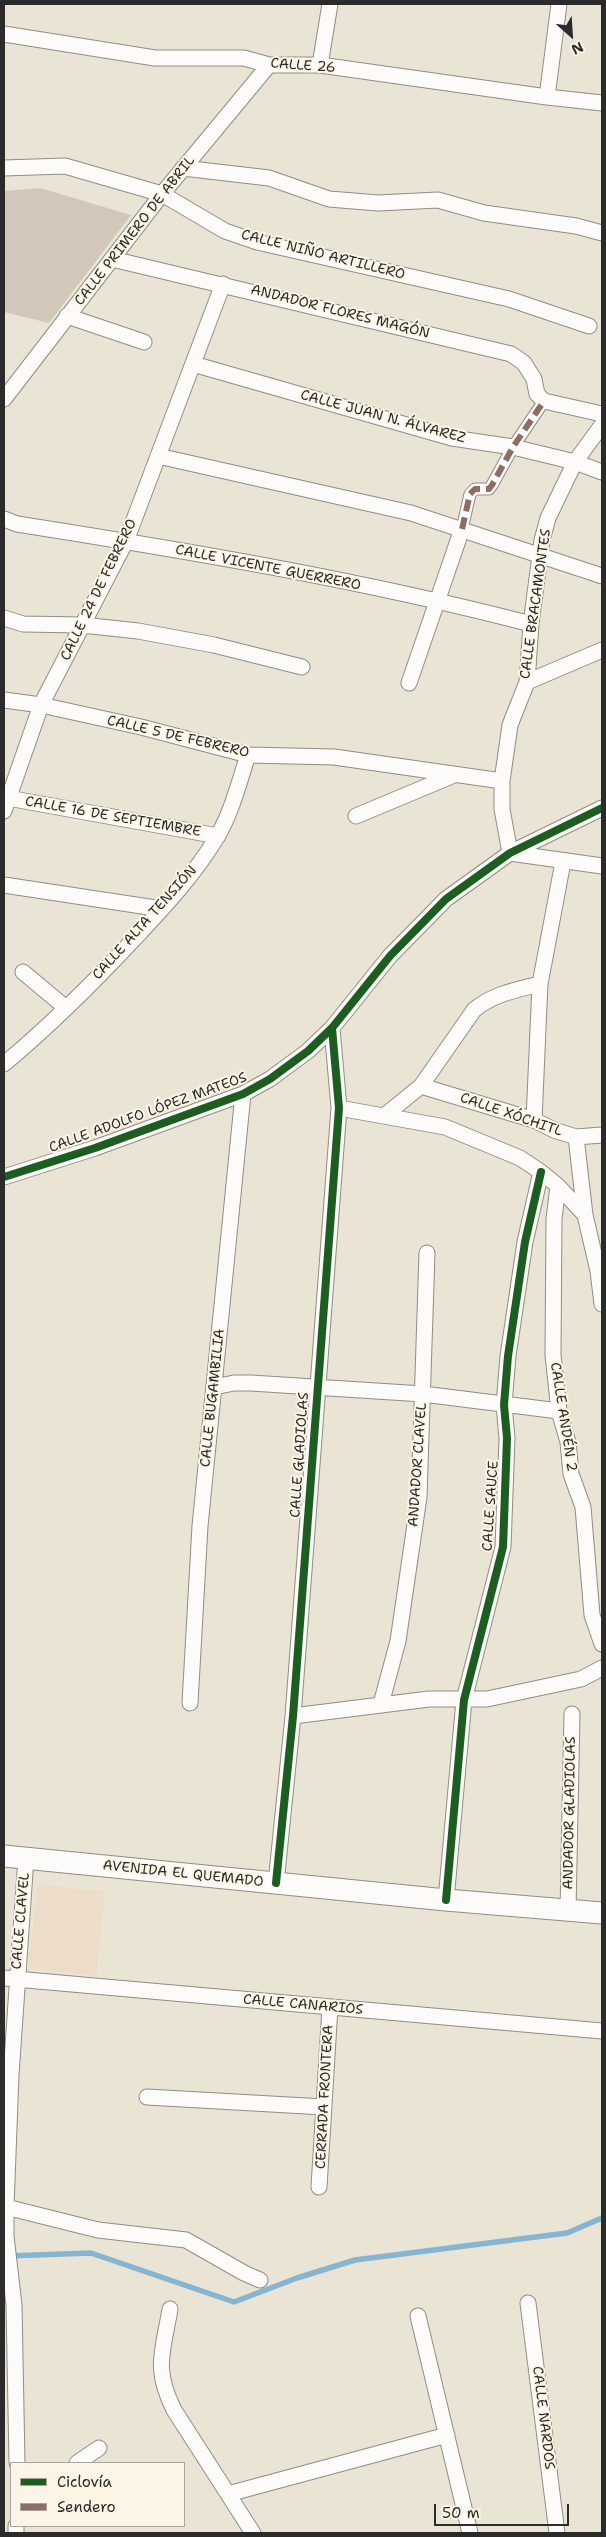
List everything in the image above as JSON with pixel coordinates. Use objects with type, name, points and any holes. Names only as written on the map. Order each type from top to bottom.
[{"type":"main road","name":"AVENIDA EL QUEMADO","points":[[4,1856],[446,1900],[602,1913]]},
{"type":"street","points":[[320,65],[330,4]]},
{"type":"street","points":[[547,97],[559,4]]},
{"type":"street","name":"CALLE 26","points":[[4,34],[155,58],[244,58],[269,64],[320,65],[602,103]]},
{"type":"street","name":"CALLE PRIMERO DE ABRIL","points":[[4,399],[162,194],[269,64]]},
{"type":"street","name":"CALLE NIÑO ARTILLERO","points":[[4,168],[65,166],[162,194],[225,231],[257,242],[509,299],[589,326]]},
{"type":"street","points":[[183,168],[269,178],[329,199],[378,203],[438,200],[484,212],[576,226],[602,233]]},
{"type":"street","name":"ANDADOR FLORES MAGÓN","points":[[112,259],[511,354],[524,363],[534,379],[537,394],[544,401]]},
{"type":"street","name":"CALLE 24 DE FEBRERO","points":[[6,804],[41,706],[126,541],[223,284]]},
{"type":"street","points":[[68,316],[144,342]]},
{"type":"street","name":"CALLE JUAN N. ÁLVAREZ","points":[[192,364],[452,438],[513,447],[575,462],[602,472]]},
{"type":"street","points":[[409,684],[423,638],[439,600],[462,529],[470,494],[476,489],[489,488],[513,447],[544,401],[602,414]]},
{"type":"street","name":"CALLE BRACAMONTES","points":[[510,853],[502,809],[502,781],[510,725],[527,682],[530,624],[548,518],[575,462],[602,425]]},
{"type":"street","points":[[158,456],[411,513],[602,576]]},
{"type":"street","name":"CALLE VICENTE GUERRERO","points":[[4,519],[17,524],[126,541],[439,600],[530,624]]},
{"type":"street","points":[[4,618],[23,624],[82,625],[138,631],[214,645],[302,667]]},
{"type":"street","points":[[527,682],[602,650]]},
{"type":"street","name":"CALLE 5 DE FEBRERO","points":[[4,700],[141,727],[248,755],[334,757],[502,781]]},
{"type":"street","name":"CALLE ALTA TENSIÓN","points":[[4,1064],[41,1033],[66,1008],[162,909],[196,869],[218,836],[230,811],[248,755]]},
{"type":"street","points":[[356,816],[455,774]]},
{"type":"street","name":"CALLE 16 DE SEPTIEMBRE","points":[[6,804],[218,836]]},
{"type":"street","name":"CALLE ADOLFO LÓPEZ MATEOS","points":[[4,1177],[95,1148],[243,1094],[270,1079],[308,1051],[332,1028],[390,956],[446,899],[510,853],[602,808]]},
{"type":"street","points":[[510,853],[602,866]]},
{"type":"street","points":[[534,1120],[540,984],[563,862]]},
{"type":"street","points":[[4,886],[162,909]]},
{"type":"street","points":[[22,972],[66,1008]]},
{"type":"street","points":[[384,1116],[421,1086],[474,1010],[486,1000],[504,993],[540,984]]},
{"type":"street","name":"CALLE GLADIOLAS","points":[[276,1883],[293,1716],[339,1108],[332,1028]]},
{"type":"street","name":"CALLE XÓCHITL","points":[[421,1086],[534,1120],[554,1130],[576,1137],[602,1135]]},
{"type":"street","name":"CALLE BUGAMBILIA","points":[[190,1704],[200,1526],[243,1094]]},
{"type":"street","points":[[339,1108],[445,1127],[520,1158],[558,1186],[585,1215]]},
{"type":"street","points":[[576,1137],[585,1215],[598,1271],[602,1304]]},
{"type":"street","name":"CALLE SAUCE","points":[[446,1900],[464,1700],[503,1546],[507,1438],[504,1404],[508,1356],[526,1242],[541,1172]]},
{"type":"street","name":"CALLE ANDÉN 2","points":[[558,1186],[554,1218],[553,1336],[560,1411],[568,1442],[570,1474],[582,1507],[592,1615],[602,1644]]},
{"type":"street","name":"ANDADOR CLAVEL","points":[[381,1704],[398,1641],[419,1497],[427,1253]]},
{"type":"street","points":[[214,1387],[234,1383],[423,1394],[560,1411]]},
{"type":"street","points":[[293,1716],[429,1699],[464,1700],[487,1698],[581,1679],[602,1668]]},
{"type":"street","name":"ANDADOR GLADIOLAS","points":[[568,1911],[572,1714]]},
{"type":"street","name":"CALLE CLAVEL","points":[[17,2462],[10,2425],[14,2305],[6,2236],[5,2177],[10,1978],[26,1858]]},
{"type":"street","name":"CALLE CANARIOS","points":[[10,1978],[602,2031]]},
{"type":"street","name":"CERRADA FRONTERA","points":[[319,2187],[330,2007]]},
{"type":"street","points":[[147,2097],[324,2107]]},
{"type":"street","points":[[6,2207],[98,2230],[186,2240],[244,2274],[260,2280]]},
{"type":"street","name":"CALLE NARDOS","points":[[528,2304],[557,2533]]},
{"type":"street","points":[[170,2309],[160,2369],[164,2389],[174,2410],[253,2533]]},
{"type":"street","points":[[418,2316],[470,2533]]},
{"type":"street","points":[[228,2494],[447,2435]]},
{"type":"street","points":[[78,2462],[99,2448]]},
{"type":"shaded area","points":[[38,1884],[105,1892],[96,1976],[28,1968]]},
{"type":"building","points":[[40,188],[131,215],[49,323],[4,312],[4,191]]},
{"type":"waterway","points":[[8,2256],[91,2253],[234,2302],[297,2278],[355,2260],[567,2233],[602,2218]]},
{"type":"marked path","points":[[462,529],[470,494],[475,489],[489,489],[513,447],[544,401]]},
{"type":"cycle path","points":[[4,1177],[95,1148],[243,1094],[270,1079],[308,1051],[332,1028],[390,956],[446,899],[510,853],[602,808]]},
{"type":"cycle path","points":[[276,1883],[293,1716],[339,1108],[332,1028]]},
{"type":"cycle path","points":[[446,1900],[464,1700],[503,1547],[507,1438],[504,1405],[508,1356],[525,1242],[541,1172]]}]
